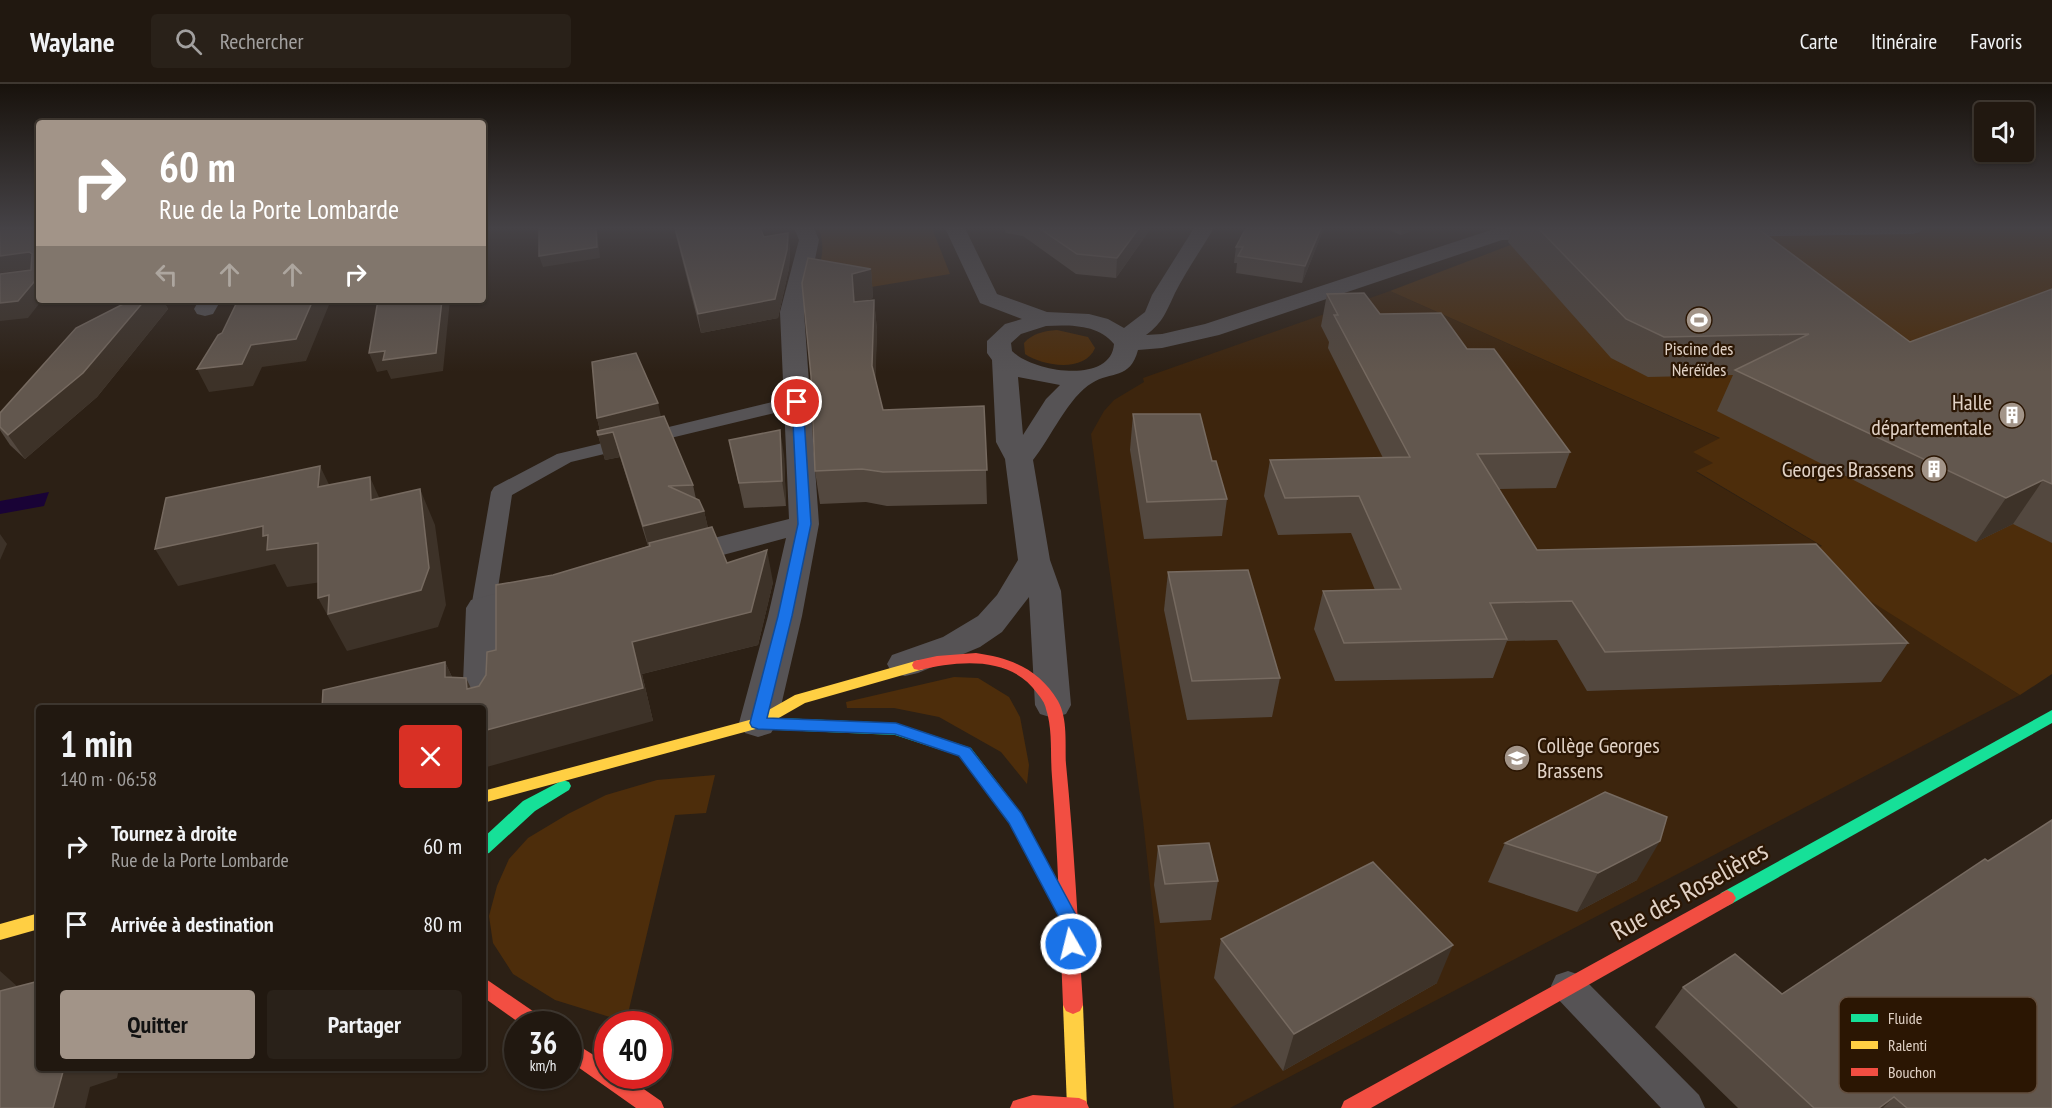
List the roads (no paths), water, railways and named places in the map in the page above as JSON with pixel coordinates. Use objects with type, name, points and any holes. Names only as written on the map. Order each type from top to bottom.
[{"type":"street","points":[[758,723],[785,616],[804,524],[792,312],[801,276]]},
{"type":"street","points":[[978,276],[988,298],[1044,319],[1087,321],[1129,312],[1161,301]]},
{"type":"street","points":[[1125,341],[1147,326],[1176,276]]},
{"type":"street","points":[[1087,321],[1112,330],[1125,341],[1162,341],[1211,330],[1375,276]]},
{"type":"street","points":[[988,298],[982,306],[990,327],[1003,350],[1018,370],[1037,376],[1060,379],[1083,378],[1098,374],[1115,367],[1124,358],[1125,341]]},
{"type":"street","points":[[1161,301],[1176,319],[1211,330]]},
{"type":"street","points":[[1020,1108],[1033,1105],[1078,1108],[1062,785],[1053,705],[1045,591],[1034,560],[1019,459],[1010,441],[1003,350],[1011,330],[1044,319]]},
{"type":"street","points":[[1019,459],[1032,443],[1055,405],[1083,378]]},
{"type":"street","points":[[655,563],[804,524]]},
{"type":"street","points":[[867,678],[963,641],[998,617],[1017,592],[1034,560]]},
{"type":"street","points":[[480,705],[483,608],[563,587]]},
{"type":"street","points":[[486,796],[758,723],[800,699],[867,678],[937,660],[979,658],[999,660],[1018,668],[1035,682],[1053,705]]},
{"type":"street","name":"Rue des Roselières","points":[[1351,1108],[2052,716]]},
{"type":"street","points":[[758,723],[896,729],[965,752],[1015,818],[1070,921]]},
{"type":"street","points":[[486,845],[529,806],[601,764]]},
{"type":"street","points":[[0,932],[36,922]]},
{"type":"street","points":[[486,988],[518,1011]]},
{"type":"street","points":[[582,1058],[654,1108]]},
{"type":"lane","points":[[483,608],[502,492],[564,458],[797,402]]},
{"type":"lane","points":[[1568,986],[1686,1108]]},
{"type":"place","name":"Piscine des Néréïdes","points":[[1699,320]]},
{"type":"place","name":"Halle départementale","points":[[2012,415]]},
{"type":"place","name":"Georges Brassens","points":[[1934,469]]},
{"type":"place","name":"Collège Georges Brassens","points":[[1517,758]]}]
